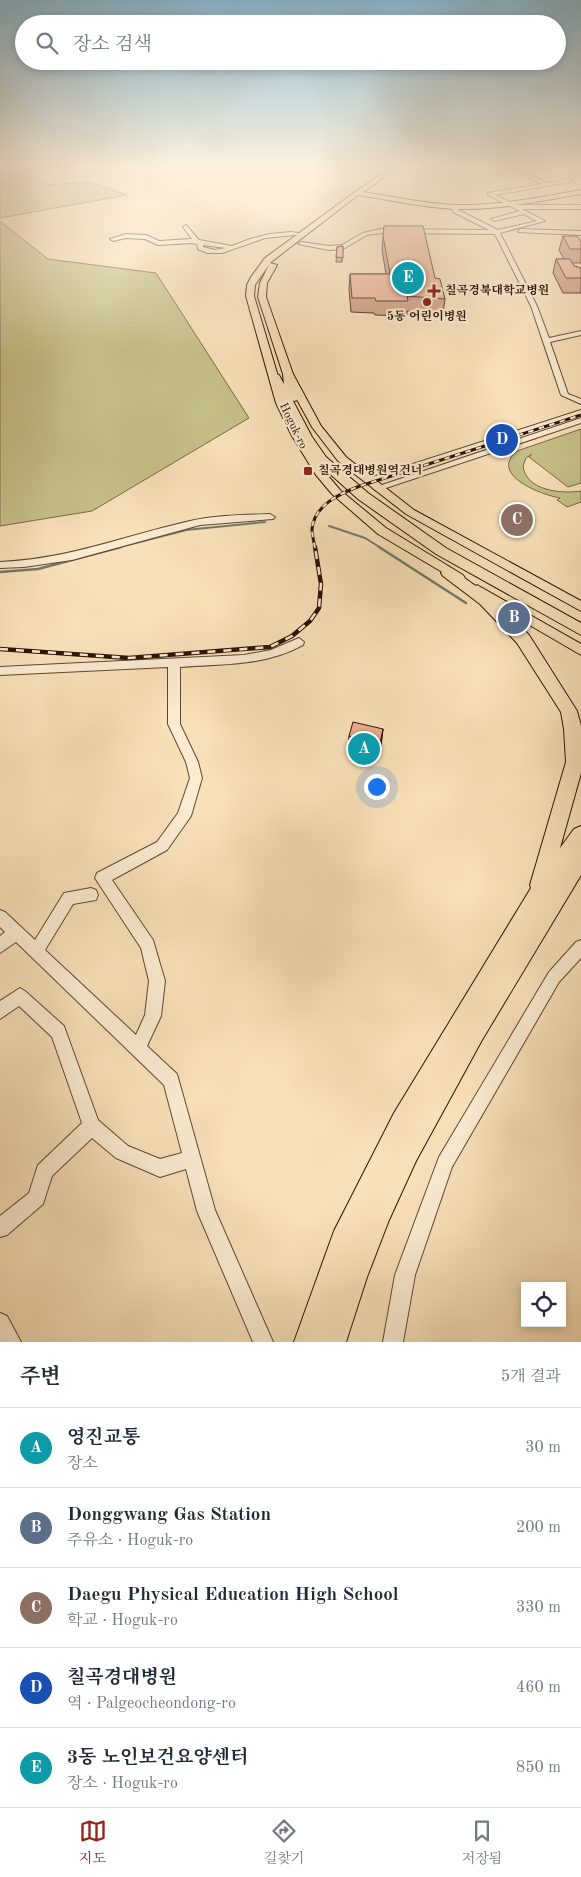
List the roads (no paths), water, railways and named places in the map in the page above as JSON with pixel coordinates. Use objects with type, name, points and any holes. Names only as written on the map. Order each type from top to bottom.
[{"type":"highway","points":[[282,375],[314,432],[342,467],[372,495],[428,536],[581,622]]},
{"type":"highway","points":[[282,375],[312,445],[322,460],[362,496],[441,551],[581,630]]},
{"type":"highway","points":[[448,573],[485,600],[523,639],[569,711],[574,729],[575,762],[541,906]]},
{"type":"highway","points":[[308,1342],[425,1114],[581,835]]},
{"type":"highway","points":[[541,906],[581,857]]},
{"type":"highway","points":[[541,906],[581,868]]},
{"type":"highway","points":[[332,1342],[339,1284]]},
{"type":"main road","name":"Hoguk-ro","points":[[311,227],[264,265],[251,285],[250,296],[282,375],[317,427],[342,459],[377,488],[430,524],[581,607]]},
{"type":"main road","name":"Hoguk-ro","points":[[325,227],[272,266],[267,273],[261,293],[282,375],[281,403],[297,436],[327,482],[362,516],[448,573],[581,650]]},
{"type":"street","points":[[485,227],[497,232],[533,305],[565,395],[581,402]]},
{"type":"street","points":[[504,227],[511,230],[581,233]]},
{"type":"street","points":[[301,244],[329,248],[344,247],[365,234],[381,231],[497,232],[523,227]]},
{"type":"street","points":[[186,228],[198,242]]},
{"type":"street","points":[[113,239],[133,236],[146,237],[161,243],[198,242],[234,248],[244,242],[266,236],[302,234]]},
{"type":"street","points":[[547,341],[581,333]]},
{"type":"street","points":[[367,480],[581,412]]},
{"type":"street","points":[[377,488],[581,420]]},
{"type":"street","points":[[0,565],[22,566],[69,559],[189,525],[219,519],[270,517]]},
{"type":"street","points":[[0,671],[106,668],[263,657],[291,647],[299,642]]},
{"type":"street","points":[[138,1048],[153,1016],[157,980],[148,945],[102,878],[162,846],[184,816],[196,778],[192,762],[174,724],[174,663]]},
{"type":"street","points":[[36,951],[69,898],[91,895]]},
{"type":"street","points":[[0,917],[171,1080],[206,1211],[263,1342]]},
{"type":"street","points":[[0,946],[16,932]]},
{"type":"street","points":[[393,1342],[405,1275],[445,1162],[554,977],[581,947]]},
{"type":"street","points":[[0,1011],[20,996],[58,1032],[92,1126],[122,1152],[160,1168],[192,1158]]},
{"type":"street","points":[[0,1228],[38,1198],[44,1171],[92,1126]]},
{"type":"street","points":[[0,1324],[6,1338],[11,1342]]},
{"type":"waterway","points":[[116,548],[186,530],[265,522]]},
{"type":"waterway","points":[[329,526],[365,538],[381,548]]},
{"type":"waterway","points":[[0,572],[38,569],[121,547]]},
{"type":"waterway","points":[[379,547],[466,603]]},
{"type":"railway","points":[[315,548],[312,529],[314,521],[323,507],[337,496],[360,486],[581,415]]},
{"type":"railway","points":[[0,649],[129,658],[270,647],[292,636],[310,621],[319,608],[321,584],[315,547]]},
{"type":"place","name":"3동 노인보건요양센터","points":[[408,278]]},
{"type":"place","name":"칠곡경북대학교병원","points":[[434,291]]},
{"type":"place","name":"5동 어린이병원","points":[[427,302]]},
{"type":"place","name":"칠곡경대병원","points":[[502,440]]},
{"type":"place","name":"칠곡경대병원역건너","points":[[308,471]]},
{"type":"place","name":"Daegu Physical Education High School","points":[[517,520]]},
{"type":"place","name":"Donggwang Gas Station","points":[[514,618]]},
{"type":"place","name":"영진교통","points":[[364,749]]}]
